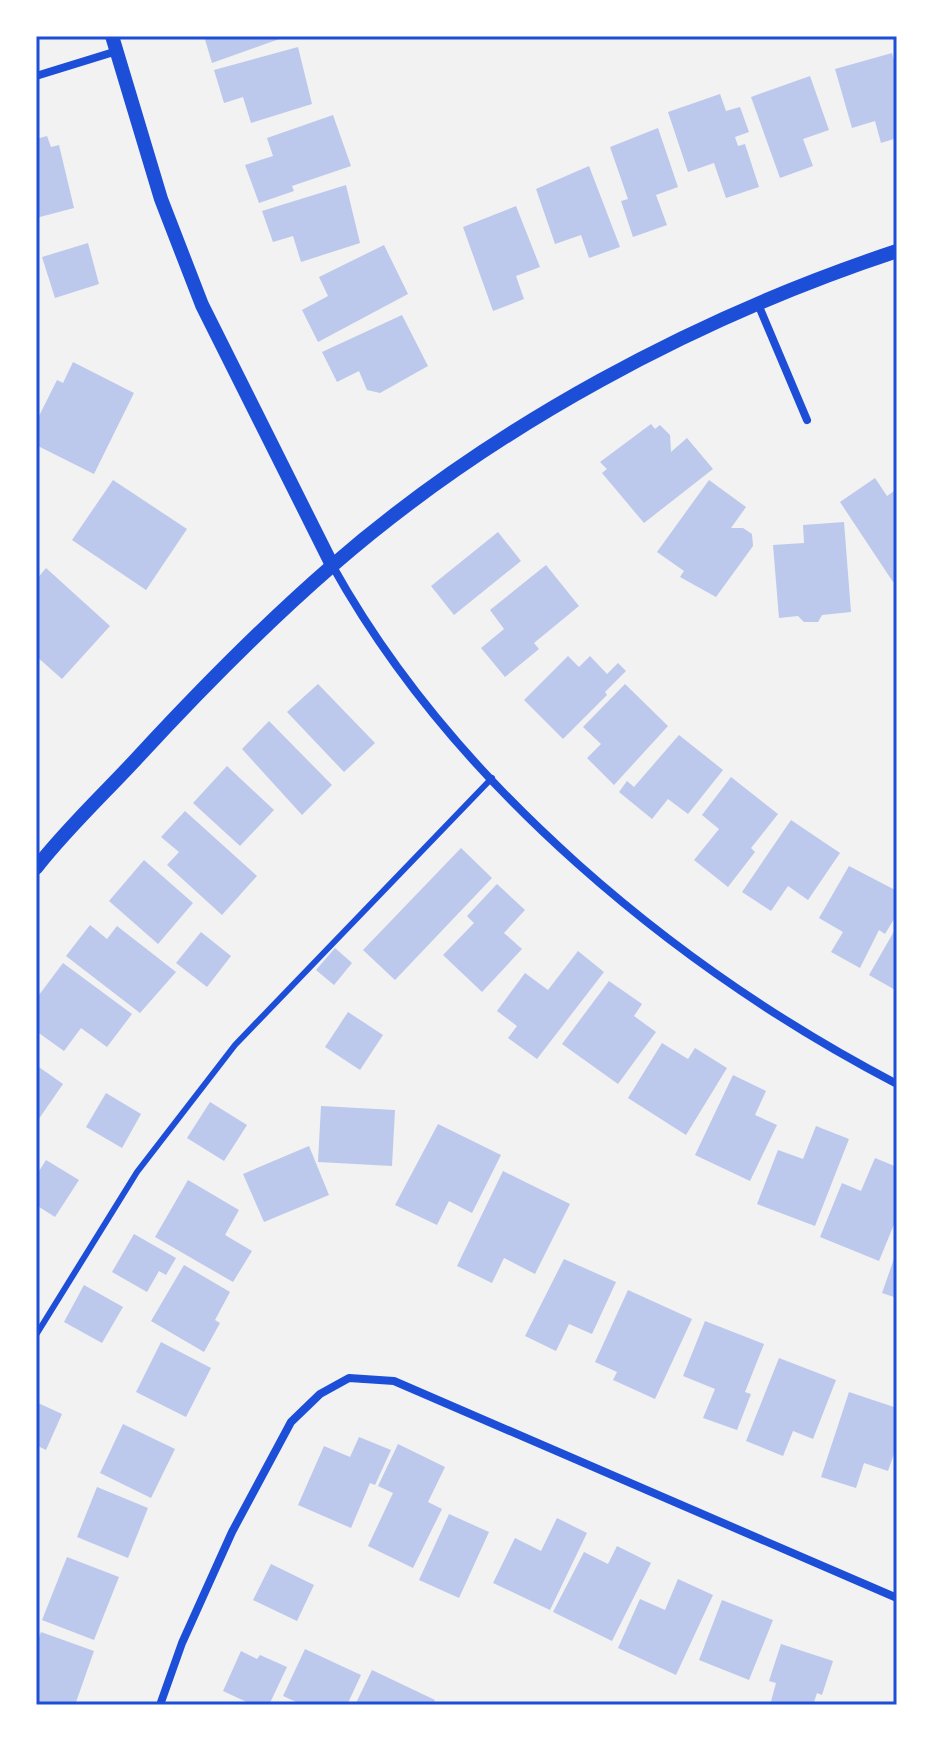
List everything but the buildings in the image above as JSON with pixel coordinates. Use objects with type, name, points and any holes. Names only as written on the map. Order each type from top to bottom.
[{"type":"street","points":[[112,36],[161,199],[202,305],[332,565],[355,607],[392,659],[492,778],[577,863],[666,935],[782,1017],[897,1084]]},
{"type":"street","points":[[36,76],[117,51]]},
{"type":"street","points":[[36,868],[196,695],[332,565],[431,490],[551,409],[686,337],[758,304],[897,251]]},
{"type":"street","points":[[758,304],[807,420]]},
{"type":"street","points":[[160,1705],[182,1643],[232,1532],[291,1422],[320,1394],[349,1378],[394,1381],[897,1598]]},
{"type":"lane","points":[[36,1335],[137,1172],[235,1045],[492,778]]}]
